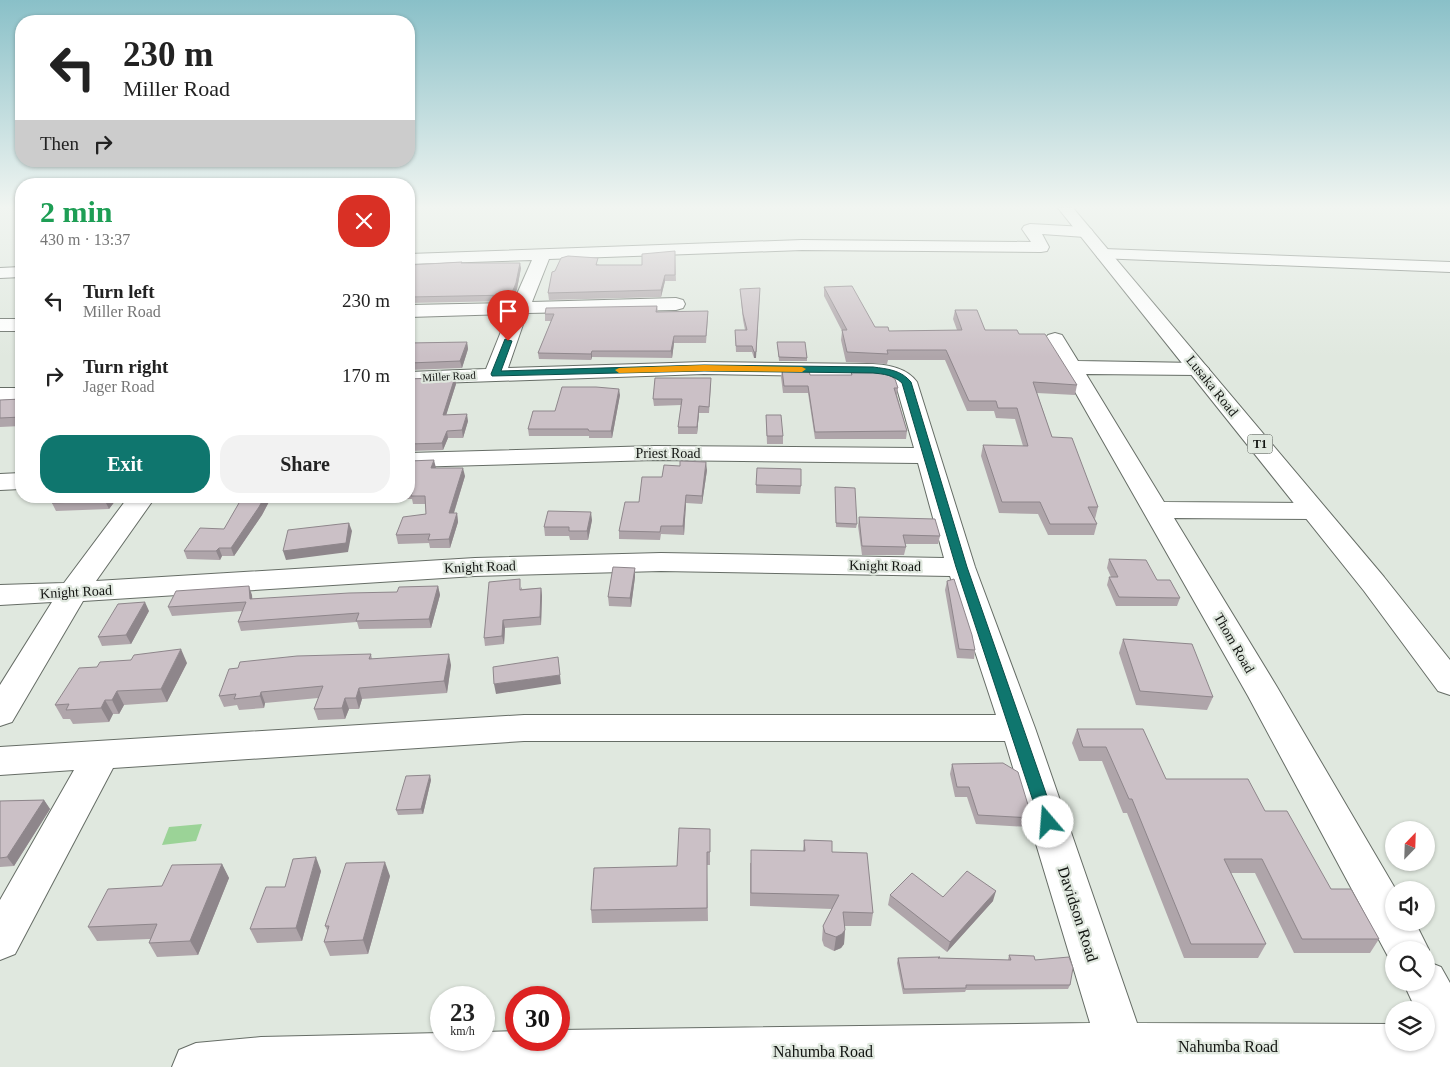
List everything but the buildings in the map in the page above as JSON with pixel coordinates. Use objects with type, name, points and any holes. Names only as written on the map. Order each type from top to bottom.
[{"type":"main road","points":[[415,259],[462,258]]},
{"type":"main road","points":[[496,374],[520,308],[541,258]]},
{"type":"main road","name":"Lusaka Road","points":[[1107,258],[1313,512],[1374,584],[1450,683]]},
{"type":"main road","points":[[1205,258],[1450,267]]},
{"type":"main road","points":[[0,273],[15,272]]},
{"type":"main road","points":[[415,311],[676,304]]},
{"type":"main road","points":[[0,325],[15,325]]},
{"type":"main road","name":"Thom Road","points":[[1055,339],[1158,510],[1402,941]]},
{"type":"main road","points":[[1071,367],[1198,369]]},
{"type":"main road","name":"Miller Road","points":[[415,378],[704,368],[873,370],[887,371],[900,376],[906,382]]},
{"type":"main road","name":"Davidson Road","points":[[906,382],[962,567],[1018,728],[1121,1046]]},
{"type":"main road","points":[[0,395],[15,394]]},
{"type":"main road","name":"Priest Road","points":[[415,460],[656,453],[927,456]]},
{"type":"main road","points":[[0,482],[15,481]]},
{"type":"main road","points":[[0,713],[73,592],[138,503]]},
{"type":"main road","points":[[1158,510],[1313,512]]},
{"type":"main road","name":"Knight Road","points":[[0,595],[485,566],[661,562],[962,567]]},
{"type":"main road","points":[[0,761],[524,728],[1018,728]]},
{"type":"main road","points":[[0,940],[100,756]]},
{"type":"main road","points":[[1430,991],[1450,1028]]},
{"type":"main road","name":"Nahumba Road","points":[[196,1067],[261,1062],[578,1053],[1121,1046],[1450,1048]]},
{"type":"shaded area","points":[[202,824],[196,841],[162,845],[169,827]]},
{"type":"slow traffic","points":[[619,370],[704,368],[802,369]]},
{"type":"route","points":[[508,341],[496,374],[704,368],[873,370],[887,371],[900,376],[906,382],[962,567],[1018,728],[1048,822]]}]
